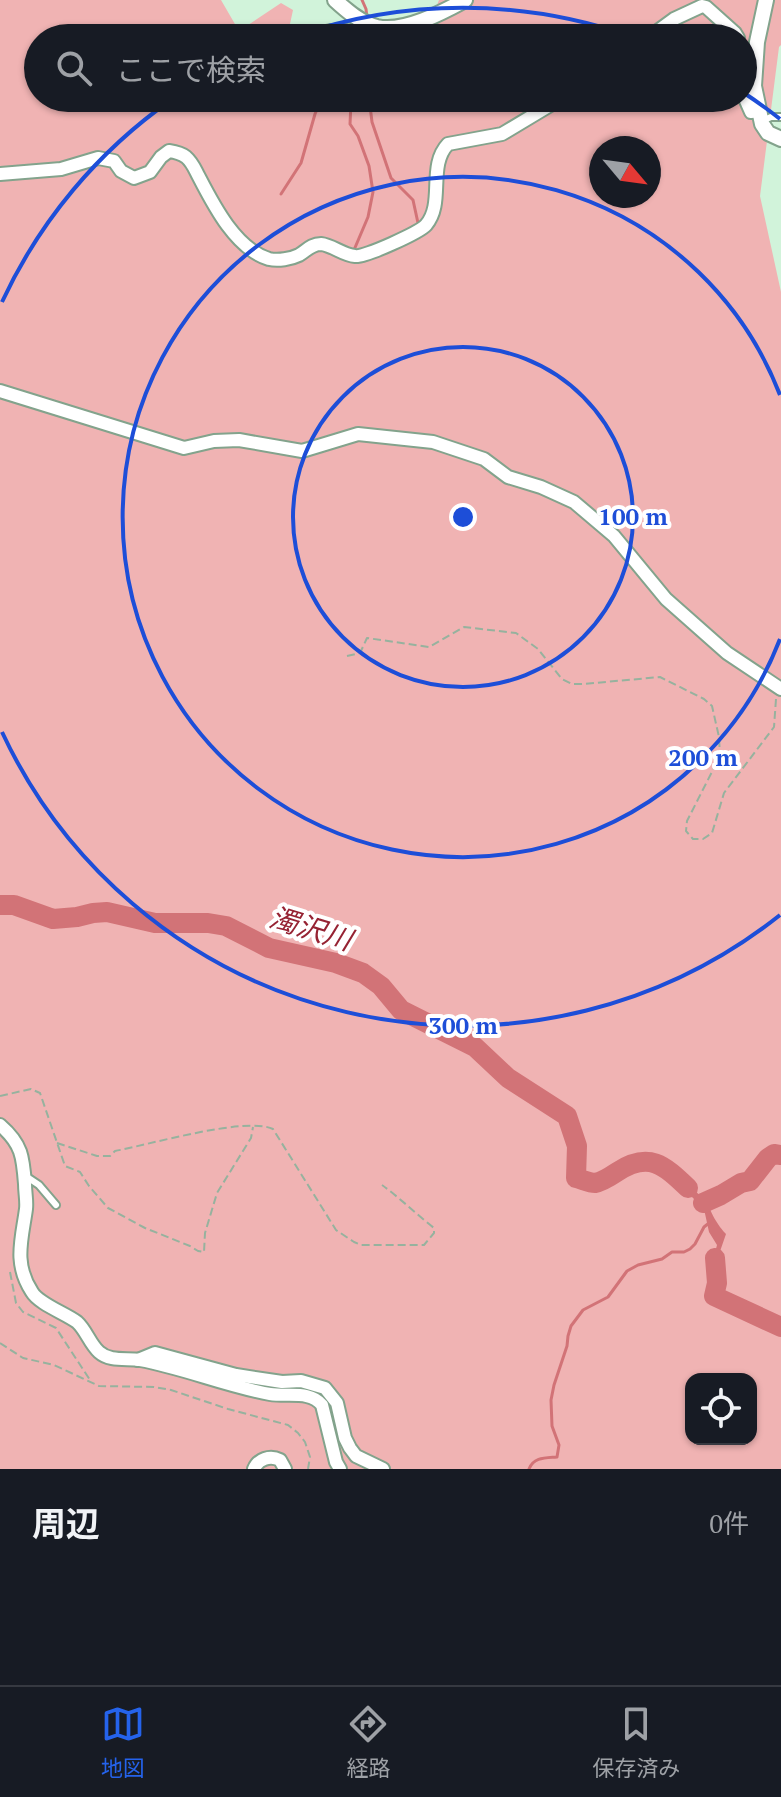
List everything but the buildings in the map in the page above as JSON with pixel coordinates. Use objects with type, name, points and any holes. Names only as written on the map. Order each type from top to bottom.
[{"type":"street","points":[[335,0],[349,13],[370,24]]},
{"type":"street","points":[[408,24],[436,15],[465,0]]},
{"type":"street","points":[[757,42],[766,0]]},
{"type":"street","points":[[667,24],[702,6],[726,24]]},
{"type":"street","points":[[757,95],[760,116],[768,133],[781,139]]},
{"type":"street","points":[[0,174],[61,169],[98,158],[114,161],[121,171],[134,178],[150,172],[169,151],[180,153],[193,165],[235,235],[265,257],[288,258],[321,244],[348,255],[364,257],[419,232],[427,224],[433,214],[437,165],[448,144],[502,134],[539,112]]},
{"type":"street","points":[[751,112],[760,116]]},
{"type":"street","points":[[0,391],[184,448],[214,441],[239,440],[302,451],[358,434],[433,442],[484,459],[508,477],[574,502],[614,536],[666,599],[727,653],[779,687]]},
{"type":"street","points":[[0,1125],[17,1143],[24,1160],[27,1205],[20,1256],[30,1290],[36,1298],[80,1324],[98,1352],[117,1360],[138,1360],[269,1394],[316,1398],[322,1405],[340,1469]]},
{"type":"street","points":[[138,1360],[155,1353],[236,1375],[282,1382],[301,1381],[325,1388],[337,1403],[350,1448],[356,1456],[383,1469]]},
{"type":"street","points":[[254,1469],[261,1460],[270,1458],[280,1460],[285,1469]]},
{"type":"lane","points":[[760,116],[781,117]]},
{"type":"lane","points":[[24,1175],[39,1185],[56,1205]]},
{"type":"path","points":[[347,656],[360,653],[367,638],[429,647],[464,627],[516,633],[538,649],[562,679],[572,684],[660,677],[704,699],[712,706],[720,756],[687,821],[686,831],[693,839],[703,839],[712,833],[724,793],[774,727],[779,687]]},
{"type":"path","points":[[0,1096],[31,1089],[40,1093],[65,1166],[80,1172],[108,1208],[145,1228],[204,1252],[205,1233],[217,1193],[251,1138],[254,1126]]},
{"type":"path","points":[[57,1143],[97,1156],[110,1156],[115,1151],[226,1127],[264,1125],[273,1129],[336,1230],[361,1245],[424,1245],[429,1242],[434,1228],[382,1185]]},
{"type":"path","points":[[0,1343],[23,1358],[54,1365],[99,1386],[171,1390],[288,1425],[305,1442],[310,1457],[308,1469]]},
{"type":"shaded area","points":[[0,0],[221,0],[235,24],[24,24],[24,112],[757,112],[757,24],[430,24],[439,0],[781,0],[781,45],[760,196],[781,292],[781,1469],[0,1469]]},
{"type":"shaded area","points":[[281,3],[293,10],[290,24],[250,24]]},
{"type":"shaded area","points":[[669,1168],[708,1200],[714,1218],[726,1234],[717,1260],[718,1284],[714,1283],[713,1260],[717,1245],[709,1232],[704,1209],[666,1171]]},
{"type":"waterway","points":[[362,0],[367,18]]},
{"type":"waterway","points":[[281,194],[301,163],[316,112]]},
{"type":"waterway","points":[[351,112],[350,124],[369,166],[373,192],[368,217],[354,250]]},
{"type":"waterway","points":[[371,112],[391,178],[413,200],[418,223]]},
{"type":"waterway","name":"濁沢川","points":[[0,905],[14,905],[53,919],[107,912],[155,923],[226,926],[269,948],[336,963],[363,973],[381,986],[401,1010],[475,1047],[508,1078],[567,1116],[577,1146],[576,1178],[595,1183],[628,1166],[647,1162],[663,1167],[688,1188]]},
{"type":"waterway","points":[[703,1203],[750,1181],[768,1158],[774,1154],[781,1155]]},
{"type":"waterway","points":[[529,1469],[537,1460],[557,1457],[559,1445],[552,1426],[551,1400],[571,1326],[583,1310],[608,1297],[627,1271],[662,1259],[672,1252],[690,1249],[709,1223]]},
{"type":"waterway","name":"濁沢川","points":[[715,1258],[717,1283],[714,1296],[781,1327]]}]
